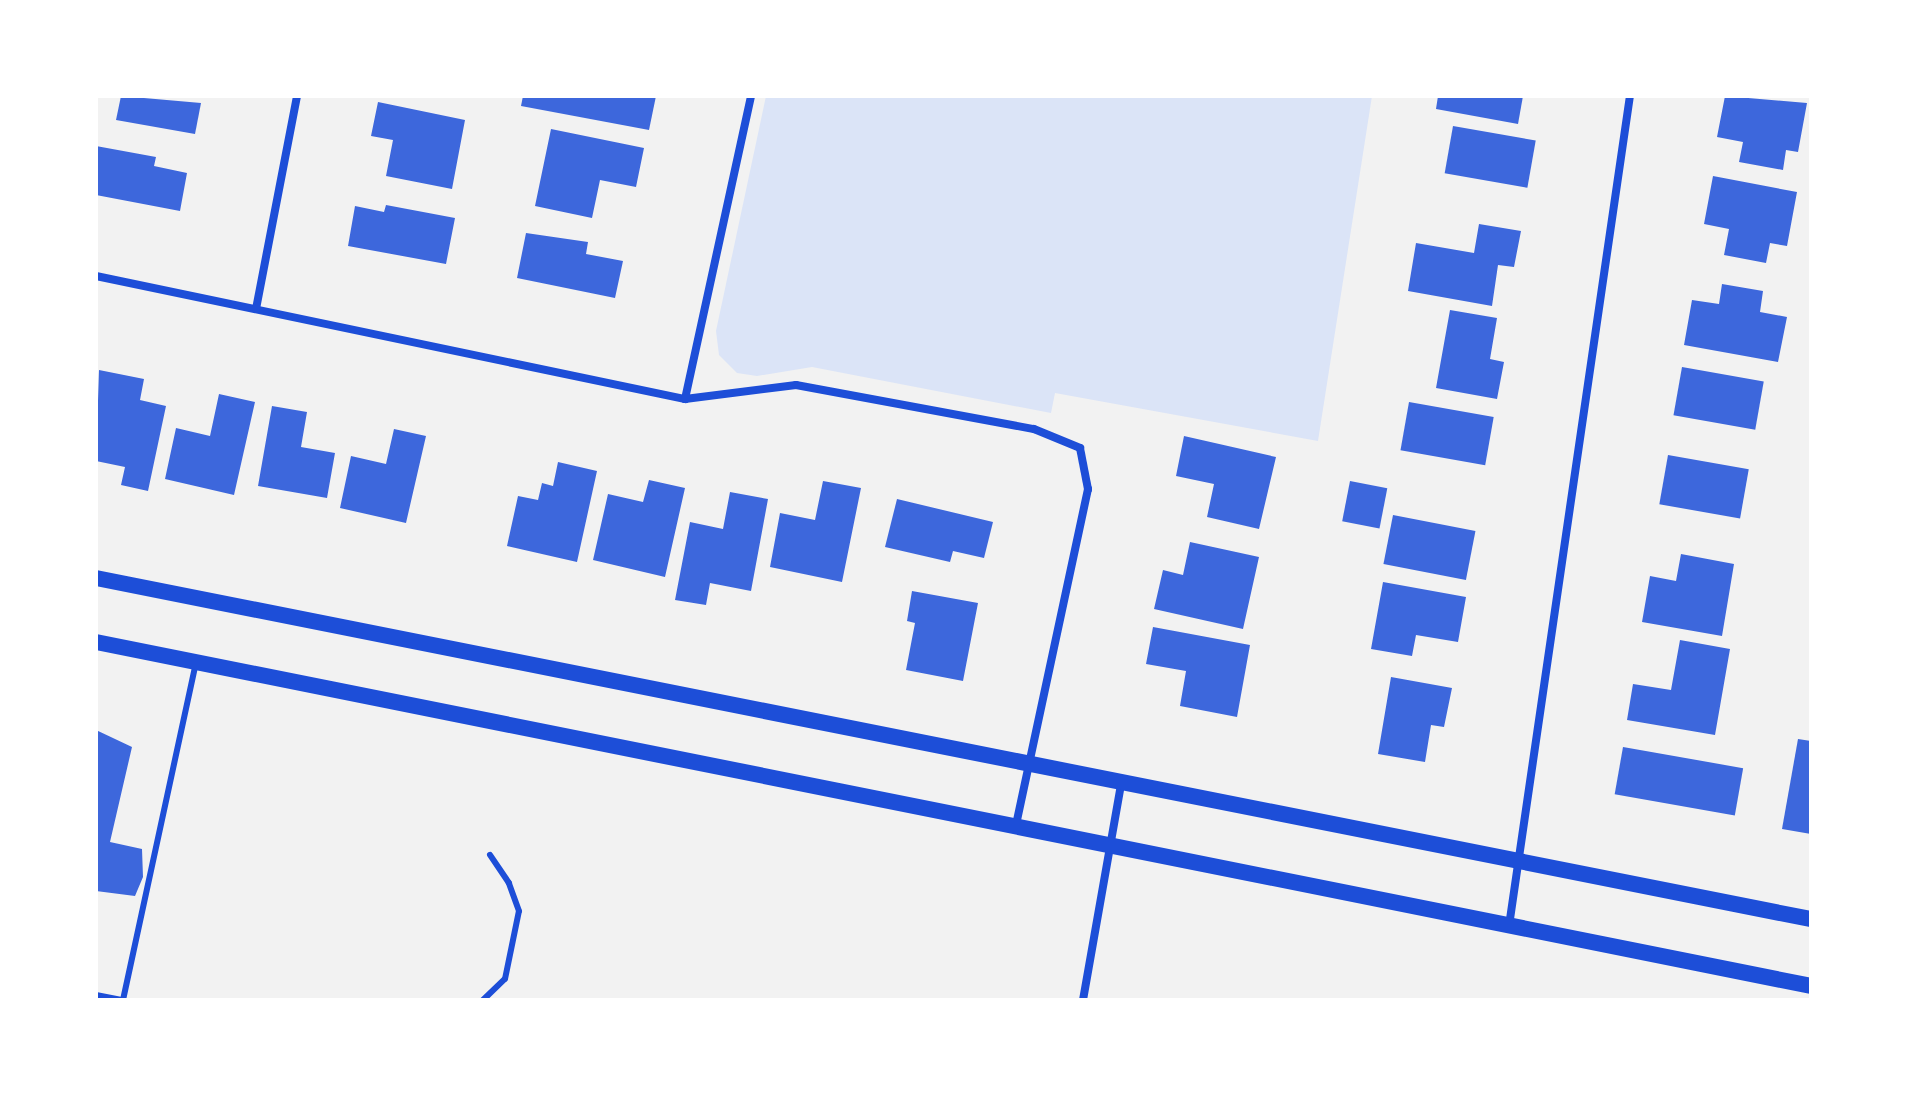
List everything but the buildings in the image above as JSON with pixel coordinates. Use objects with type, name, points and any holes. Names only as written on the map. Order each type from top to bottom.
[{"type":"main road","points":[[96,578],[1811,919]]},
{"type":"main road","points":[[96,642],[1811,986]]},
{"type":"street","points":[[256,309],[297,96]]},
{"type":"street","points":[[685,399],[751,96]]},
{"type":"street","points":[[1509,926],[1630,96]]},
{"type":"street","points":[[96,276],[685,399],[796,385],[1034,429],[1080,448],[1088,489],[1016,827]]},
{"type":"street","points":[[1083,1000],[1121,784]]},
{"type":"lane","points":[[96,995],[122,1000],[196,662]]},
{"type":"lane","points":[[483,1000],[505,979],[519,911],[509,883],[490,855]]},
{"type":"shaded area","points":[[766,96],[1372,96],[1318,441],[1055,393],[1051,413],[812,367],[757,376],[737,373],[719,355],[716,331]]}]
